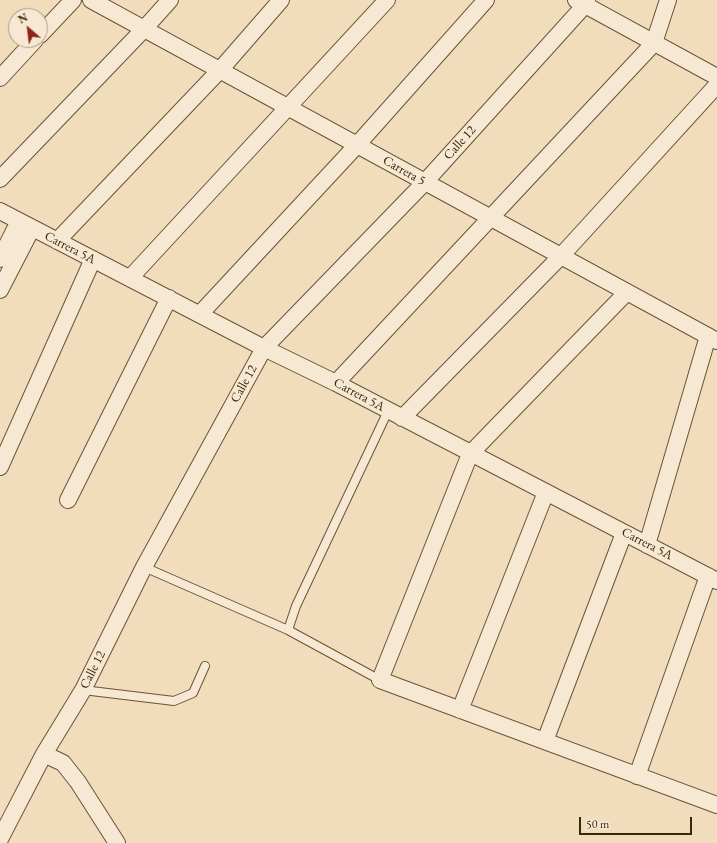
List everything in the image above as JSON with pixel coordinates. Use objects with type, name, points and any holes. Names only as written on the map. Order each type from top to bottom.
[{"type":"street","points":[[48,27],[73,0]]},
{"type":"street","name":"Carrera 5","points":[[91,0],[712,339]]},
{"type":"street","points":[[0,179],[170,0]]},
{"type":"street","points":[[58,241],[220,70],[281,0]]},
{"type":"street","points":[[130,278],[387,0]]},
{"type":"street","points":[[200,314],[357,145],[486,0]]},
{"type":"street","points":[[336,383],[654,43],[668,0]]},
{"type":"street","points":[[583,2],[717,77]]},
{"type":"street","name":"Calle 12","points":[[0,839],[44,754],[83,690],[144,566],[264,348],[424,182],[583,2]]},
{"type":"street","points":[[0,78],[28,48]]},
{"type":"street","points":[[395,414],[561,256],[717,85]]},
{"type":"street","name":"Carrera 5A","points":[[0,211],[713,578]]},
{"type":"street","points":[[0,259],[26,225]]},
{"type":"street","points":[[0,290],[26,225]]},
{"type":"street","points":[[0,467],[93,259]]},
{"type":"street","points":[[627,292],[470,454],[380,680],[717,805]]},
{"type":"street","points":[[68,500],[169,298]]},
{"type":"street","points":[[647,545],[712,339]]},
{"type":"street","points":[[460,710],[546,492]]},
{"type":"street","points":[[545,742],[624,533]]},
{"type":"street","points":[[637,776],[713,578]]},
{"type":"street","points":[[44,754],[63,762],[78,782],[109,839]]},
{"type":"lane","points":[[288,630],[296,606],[395,414]]},
{"type":"lane","points":[[144,566],[288,630],[380,680]]},
{"type":"lane","points":[[83,690],[174,701],[193,693],[206,666]]}]
